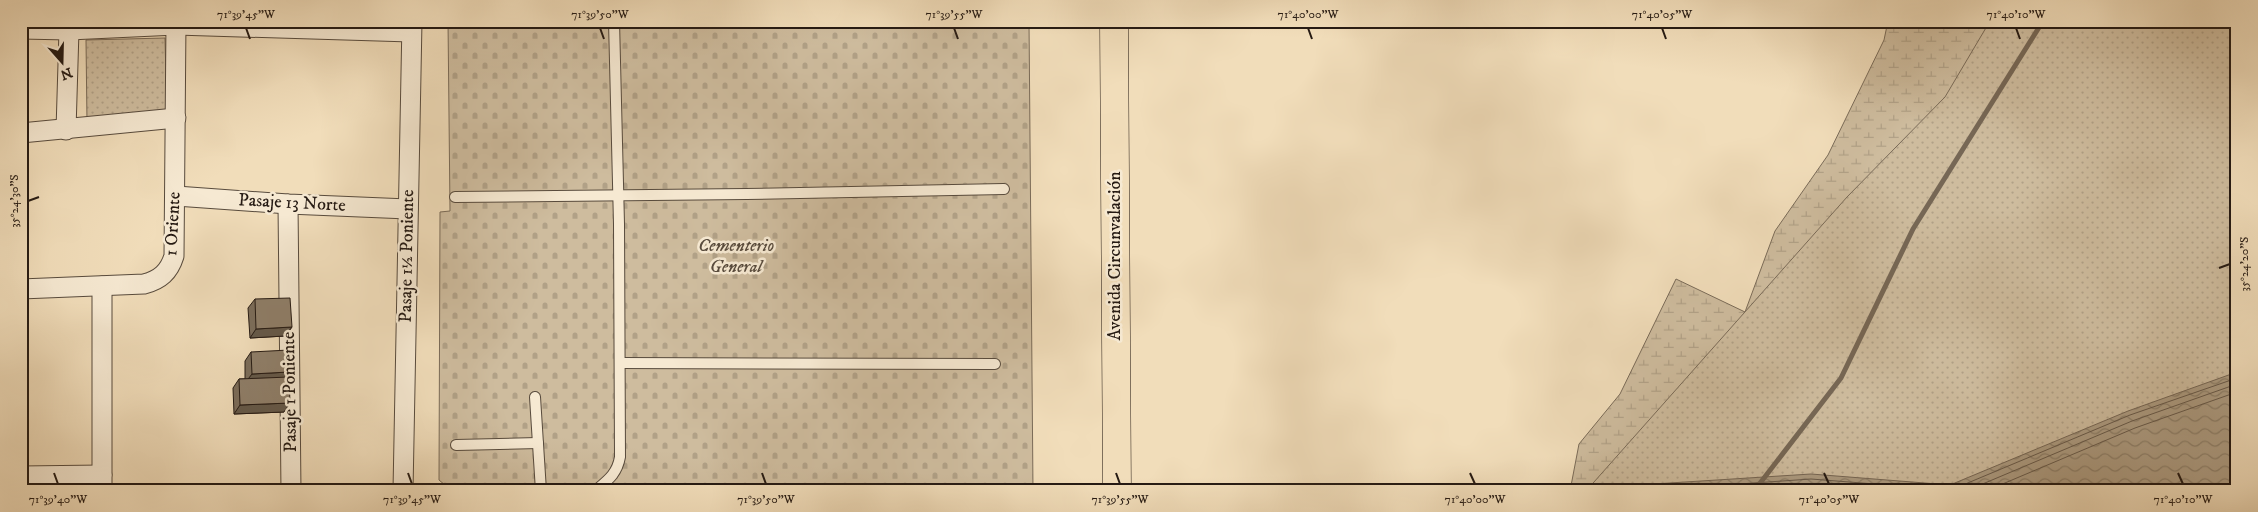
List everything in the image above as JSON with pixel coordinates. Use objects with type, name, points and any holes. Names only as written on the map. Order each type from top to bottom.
[{"type":"main road","name":"Avenida Circunvalación","points":[[1114,21],[1117,491]]},
{"type":"street","points":[[21,29],[69,30],[176,23],[411,27]]},
{"type":"street","name":"1 Oriente","points":[[21,289],[144,284],[160,278],[166,272],[174,256],[176,23]]},
{"type":"street","name":"Pasaje 1½ Poniente","points":[[403,491],[411,27]]},
{"type":"street","points":[[66,130],[69,30]]},
{"type":"street","points":[[21,133],[176,118]]},
{"type":"street","name":"Pasaje 13 Norte","points":[[176,196],[288,204],[408,209]]},
{"type":"street","name":"Pasaje 1 Poniente","points":[[288,204],[291,491]]},
{"type":"street","points":[[21,476],[102,483],[102,286]]},
{"type":"lane","points":[[595,491],[613,476],[618,468],[620,457],[618,196],[614,21]]},
{"type":"lane","points":[[455,196],[618,196],[1004,189]]},
{"type":"lane","points":[[620,363],[995,364]]},
{"type":"lane","points":[[535,397],[541,491]]},
{"type":"lane","points":[[456,445],[538,444]]},
{"type":"green space","name":"Cementerio General","points":[[448,21],[1029,21],[1033,491],[452,491],[439,480],[440,212],[450,211]]},
{"type":"green space","points":[[1888,21],[2153,21],[1742,491],[1570,491],[1579,444],[1620,394],[1676,279],[1745,312],[1775,231],[1828,155],[1884,40]]},
{"type":"green space","points":[[1990,21],[2237,21],[2237,491],[1586,491],[1847,197],[1945,97]]},
{"type":"green space","points":[[165,38],[167,120],[87,123],[86,40]]},
{"type":"water","points":[[2237,372],[2237,491],[1630,491],[1638,485],[1811,474],[1950,485],[2128,411]]},
{"type":"building","points":[[290,298],[292,327],[256,329],[255,299]]},
{"type":"building","points":[[289,350],[289,372],[252,374],[251,352]]},
{"type":"building","points":[[289,377],[290,403],[240,405],[239,379]]},
{"type":"waterway","points":[[1754,491],[1841,378],[1913,229],[2043,21]]}]
